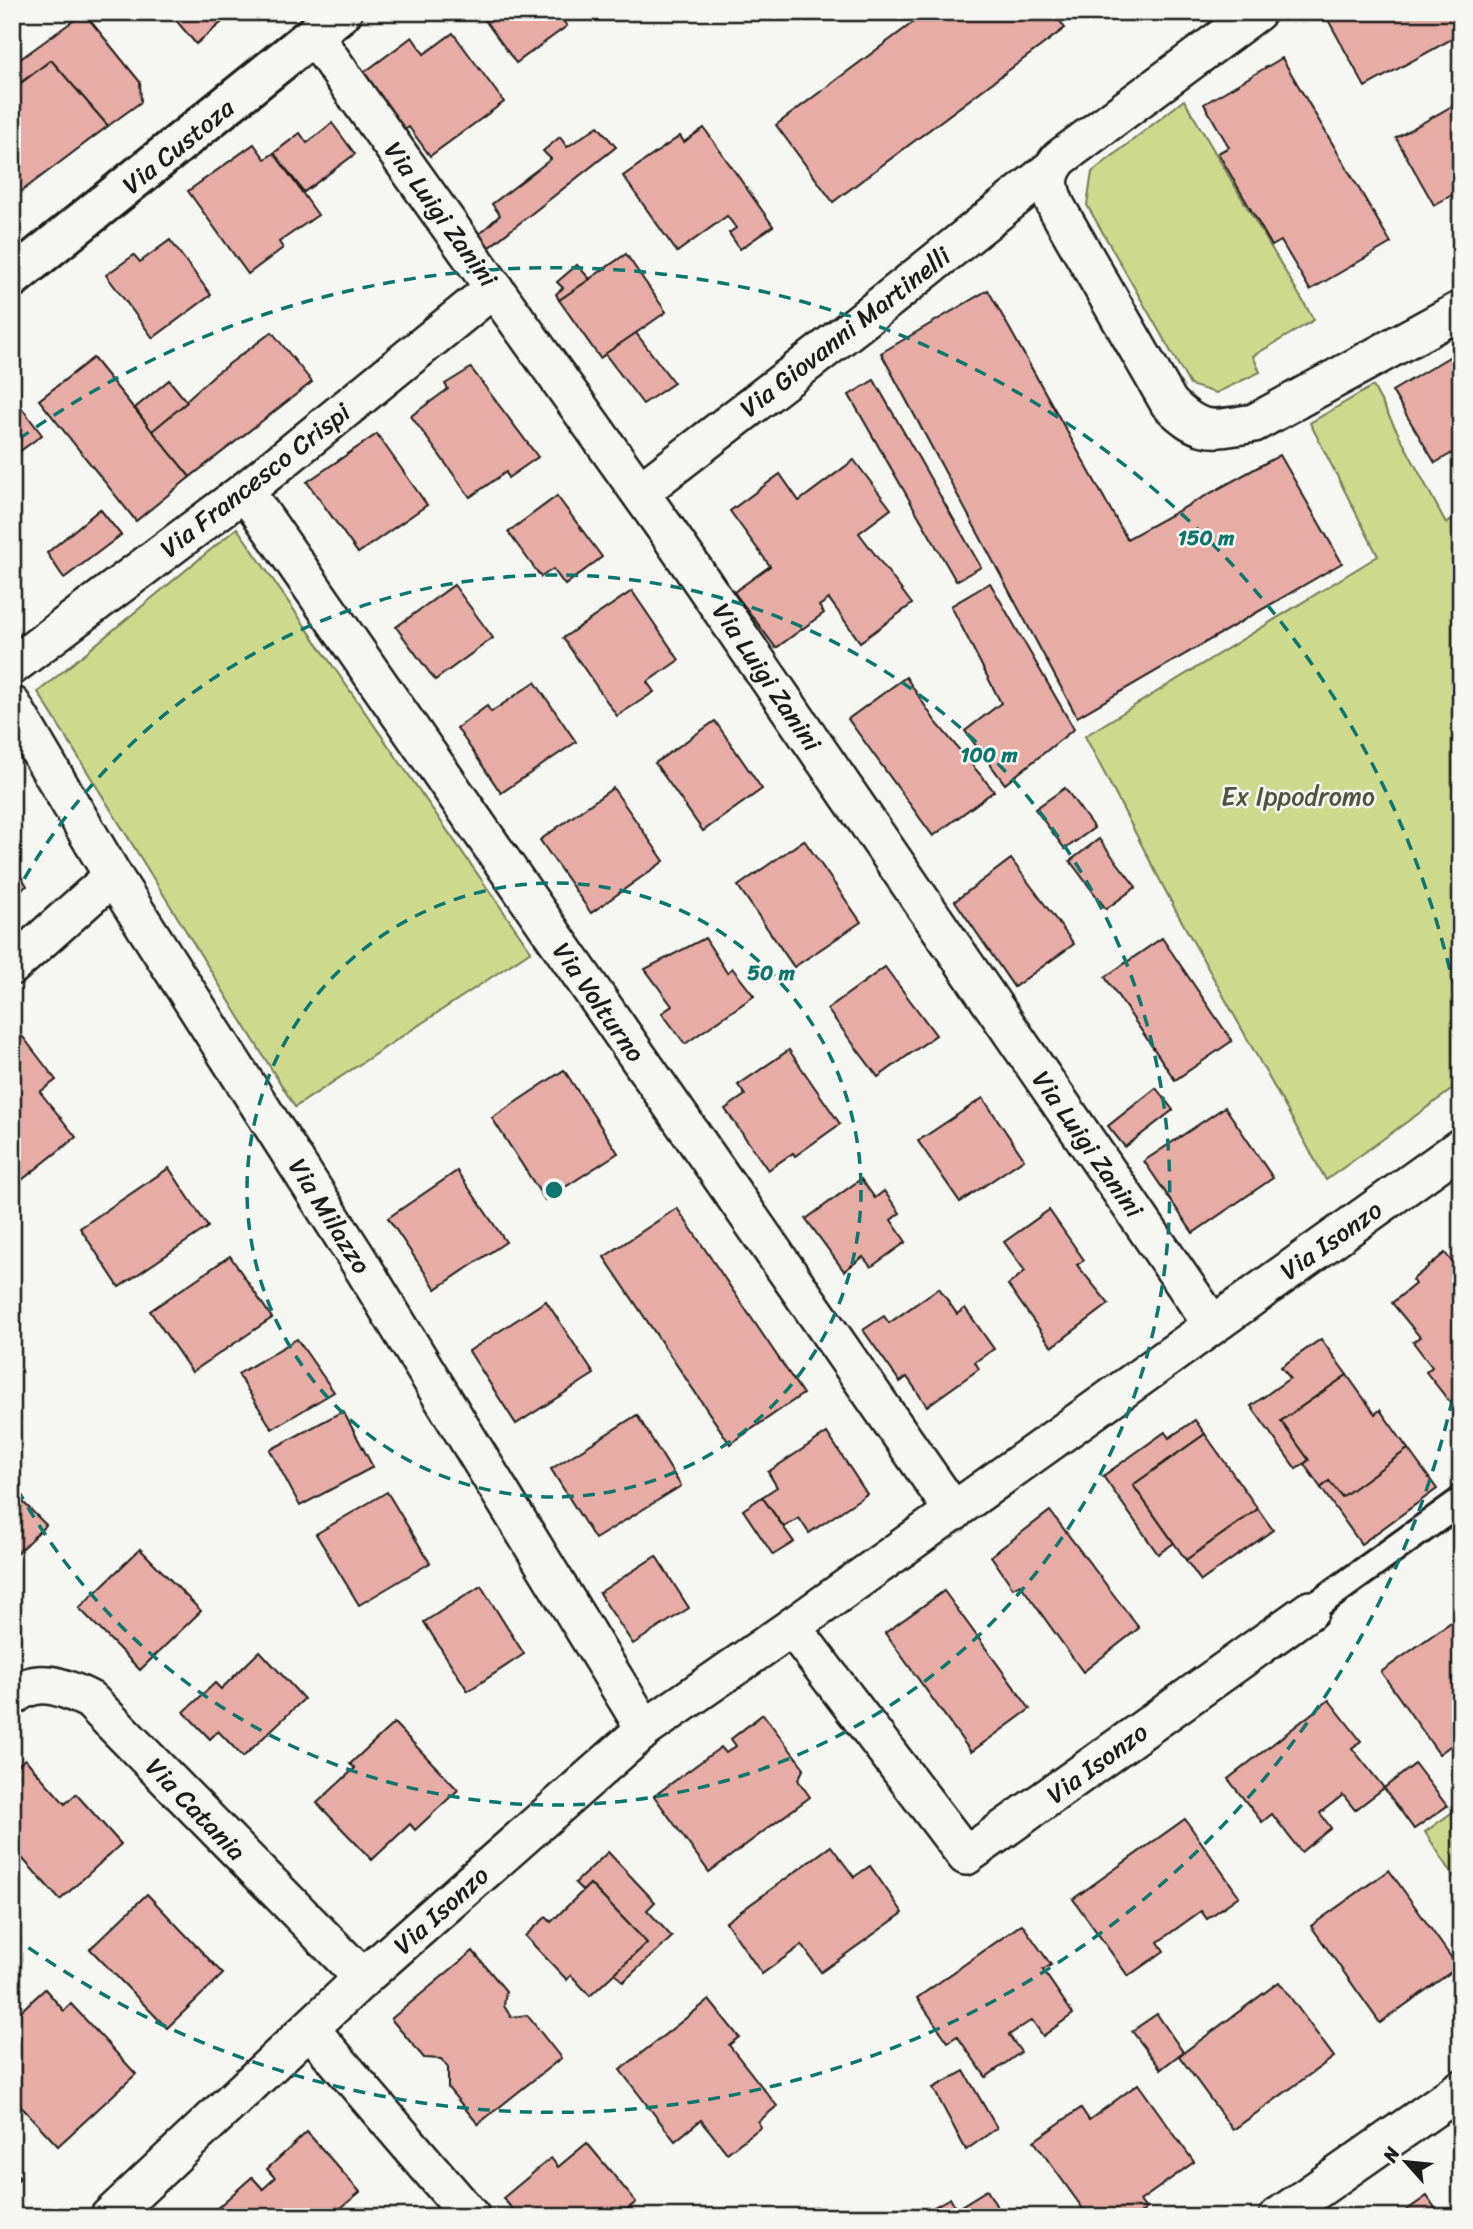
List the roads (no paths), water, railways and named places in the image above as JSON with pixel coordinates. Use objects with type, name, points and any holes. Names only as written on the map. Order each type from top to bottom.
[{"type":"street","name":"Via Giovanni Martinelli","points":[[640,492],[859,323],[1050,170],[1060,158],[1257,12]]},
{"type":"street","name":"Via Custoza","points":[[12,278],[328,24]]},
{"type":"street","name":"Via Luigi Zanini","points":[[328,24],[494,288],[640,492],[1212,1324]]},
{"type":"street","points":[[1050,170],[1049,190],[1106,297],[1169,404],[1190,424],[1217,430],[1254,424],[1461,310]]},
{"type":"street","name":"Via Francesco Crispi","points":[[12,666],[245,491],[494,288]]},
{"type":"street","name":"Via Volturno","points":[[245,491],[954,1512]]},
{"type":"street","name":"Via Milazzo","points":[[12,705],[113,876],[357,1258],[645,1728]]},
{"type":"street","points":[[12,966],[113,876]]},
{"type":"street","name":"Via Isonzo","points":[[109,2217],[363,1978],[645,1728],[954,1512],[1461,1147]]},
{"type":"street","name":"Via Isonzo","points":[[792,1627],[966,1856],[1461,1501]]},
{"type":"street","name":"Via Catania","points":[[12,1697],[21,1689],[56,1683],[90,1700],[363,1978]]},
{"type":"street","points":[[310,2029],[471,2217]]},
{"type":"street","points":[[1278,2217],[1461,2089]]},
{"type":"park label","name":"Ex Ippodromo","points":[[1298,796]]}]
